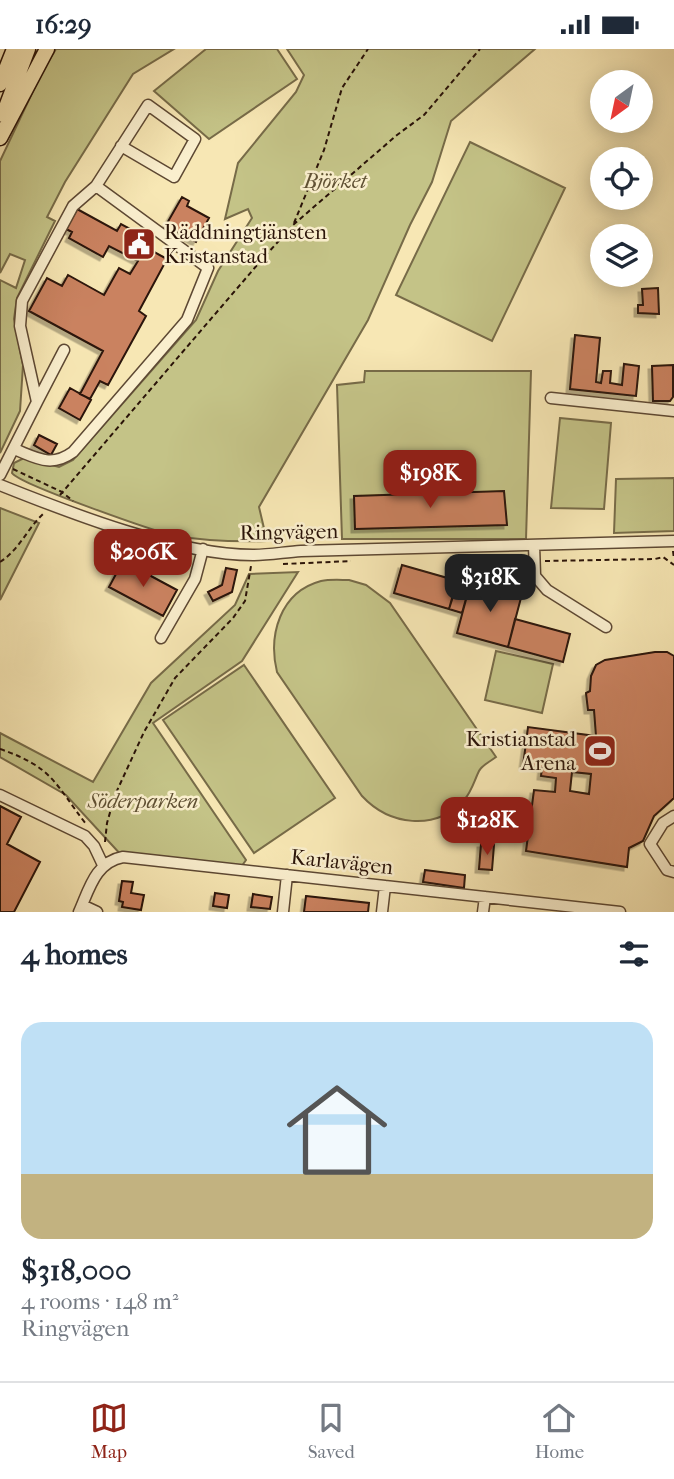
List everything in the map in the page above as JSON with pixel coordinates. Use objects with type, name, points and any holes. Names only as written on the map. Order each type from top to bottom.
[{"type":"highway","points":[[0,84],[14,49]]},
{"type":"highway","points":[[0,123],[29,49]]},
{"type":"highway","points":[[0,138],[47,49]]},
{"type":"street","points":[[37,402],[20,326],[22,301],[73,206],[96,186],[121,146],[148,105],[195,139],[174,177],[121,146]]},
{"type":"street","points":[[13,449],[52,461],[61,461],[73,452],[187,320],[208,268],[96,186]]},
{"type":"street","points":[[3,470],[64,350]]},
{"type":"street","points":[[551,398],[674,411]]},
{"type":"street","name":"Ringvägen","points":[[0,485],[142,535],[203,549],[253,555],[302,551],[674,541]]},
{"type":"street","points":[[534,545],[535,576],[547,590],[606,627]]},
{"type":"street","points":[[160,638],[195,579],[203,549]]},
{"type":"street","points":[[0,795],[85,836],[94,846],[106,863],[81,908],[97,912]]},
{"type":"street","points":[[674,816],[663,823],[650,844],[667,870],[674,872]]},
{"type":"street","name":"Karlavägen","points":[[106,863],[123,857],[620,912]]},
{"type":"street","points":[[284,912],[287,875]]},
{"type":"street","points":[[382,912],[385,886]]},
{"type":"street","points":[[483,912],[485,897]]},
{"type":"path","points":[[293,225],[299,216],[307,188],[324,150],[342,88],[369,49]]},
{"type":"path","points":[[0,562],[18,548],[28,530],[293,225],[424,115],[480,49]]},
{"type":"path","points":[[3,470],[62,492],[75,503]]},
{"type":"path","points":[[106,863],[104,851],[107,823],[125,770],[174,678],[233,618],[245,601],[253,555]]},
{"type":"path","points":[[476,557],[534,561],[663,557],[674,565]]},
{"type":"path","points":[[278,564],[358,561]]},
{"type":"path","points":[[0,749],[45,771],[57,782],[86,825]]},
{"type":"green space","points":[[56,49],[174,49],[133,74],[65,182],[47,217],[55,221],[17,298],[14,319],[23,365],[20,411],[0,453],[0,280],[16,288],[25,260],[10,254],[0,273],[0,161],[43,70]]},
{"type":"green space","points":[[206,49],[277,49],[297,79],[209,139],[154,91]]},
{"type":"green space","name":"Björket","points":[[287,49],[535,49],[451,121],[432,182],[368,320],[259,507],[267,541],[221,541],[176,536],[89,507],[20,479],[12,473],[14,463],[24,458],[59,467],[73,460],[196,320],[218,271],[252,218],[248,209],[225,219],[238,163],[296,92],[304,75]]},
{"type":"green space","points":[[470,142],[565,188],[492,341],[396,295]]},
{"type":"green space","points":[[365,371],[531,371],[526,539],[342,539],[337,385],[364,382]]},
{"type":"green space","points":[[560,418],[611,423],[604,509],[551,508]]},
{"type":"green space","points":[[674,478],[674,531],[614,533],[616,479]]},
{"type":"green space","points":[[0,508],[39,523],[0,600]]},
{"type":"green space","name":"Söderparken","points":[[298,572],[242,661],[153,723],[246,860],[239,870],[123,857],[66,795],[0,757],[0,733],[93,782],[151,683],[235,605],[249,574]]},
{"type":"green space","points":[[349,580],[366,585],[390,603],[496,757],[480,769],[464,800],[440,817],[412,821],[385,813],[373,806],[362,796],[277,672],[274,644],[276,630],[287,605],[307,587],[321,581]]},
{"type":"green space","points":[[496,651],[553,664],[542,713],[485,700]]},
{"type":"green space","points":[[244,665],[335,798],[254,853],[163,720]]},
{"type":"building","points":[[182,197],[189,201],[187,206],[209,218],[196,242],[166,225]]},
{"type":"building","points":[[77,209],[117,231],[121,224],[149,239],[145,247],[167,259],[139,311],[146,316],[108,385],[100,381],[90,399],[80,394],[103,351],[29,311],[47,278],[62,286],[68,275],[104,295],[119,268],[130,274],[138,261],[109,246],[103,257],[69,238],[72,232],[66,229]]},
{"type":"building","points":[[658,288],[659,314],[638,313],[638,305],[643,305],[642,289]]},
{"type":"building","points":[[575,335],[600,338],[596,382],[601,383],[603,371],[611,371],[610,383],[622,385],[624,364],[639,366],[636,396],[570,389]]},
{"type":"building","points":[[673,365],[673,397],[670,401],[653,401],[652,366]]},
{"type":"building","points":[[70,388],[91,400],[80,420],[59,408]]},
{"type":"building","points":[[39,435],[57,444],[51,455],[34,445]]},
{"type":"building","points":[[504,491],[507,525],[355,529],[354,496]]},
{"type":"building","points":[[123,561],[177,590],[163,616],[109,587]]},
{"type":"building","points":[[402,565],[458,581],[449,609],[394,593]]},
{"type":"building","points":[[226,568],[237,570],[232,592],[213,601],[208,592],[222,585]]},
{"type":"building","points":[[458,577],[471,581],[462,613],[449,609]]},
{"type":"building","points":[[471,581],[522,594],[508,647],[457,633]]},
{"type":"building","points":[[515,619],[570,634],[563,662],[508,647]]},
{"type":"building","name":"Kristianstad Arena","points":[[655,652],[667,652],[674,656],[674,798],[654,816],[643,841],[629,848],[627,867],[526,851],[534,790],[555,792],[556,778],[541,776],[542,768],[523,766],[528,727],[596,736],[594,710],[588,710],[586,693],[590,691],[591,676],[596,665],[605,660]],"holes":[[[572,772],[591,774],[589,794],[570,791]]]},
{"type":"building","points":[[0,806],[21,817],[7,844],[40,862],[14,912],[0,912]]},
{"type":"building","points":[[481,844],[494,845],[492,870],[479,869]]},
{"type":"building","points":[[425,870],[465,875],[464,888],[423,882]]},
{"type":"building","points":[[122,881],[133,882],[131,893],[144,895],[141,910],[122,907],[123,902],[119,901]]},
{"type":"building","points":[[215,893],[229,895],[227,908],[213,906]]},
{"type":"building","points":[[253,894],[272,897],[270,909],[251,907]]},
{"type":"building","points":[[306,896],[369,903],[368,912],[304,912]]},
{"type":"place","name":"Räddningtjänsten Kristanstad","points":[[139,244]]},
{"type":"place","name":"Kristianstad Arena","points":[[600,751]]}]
